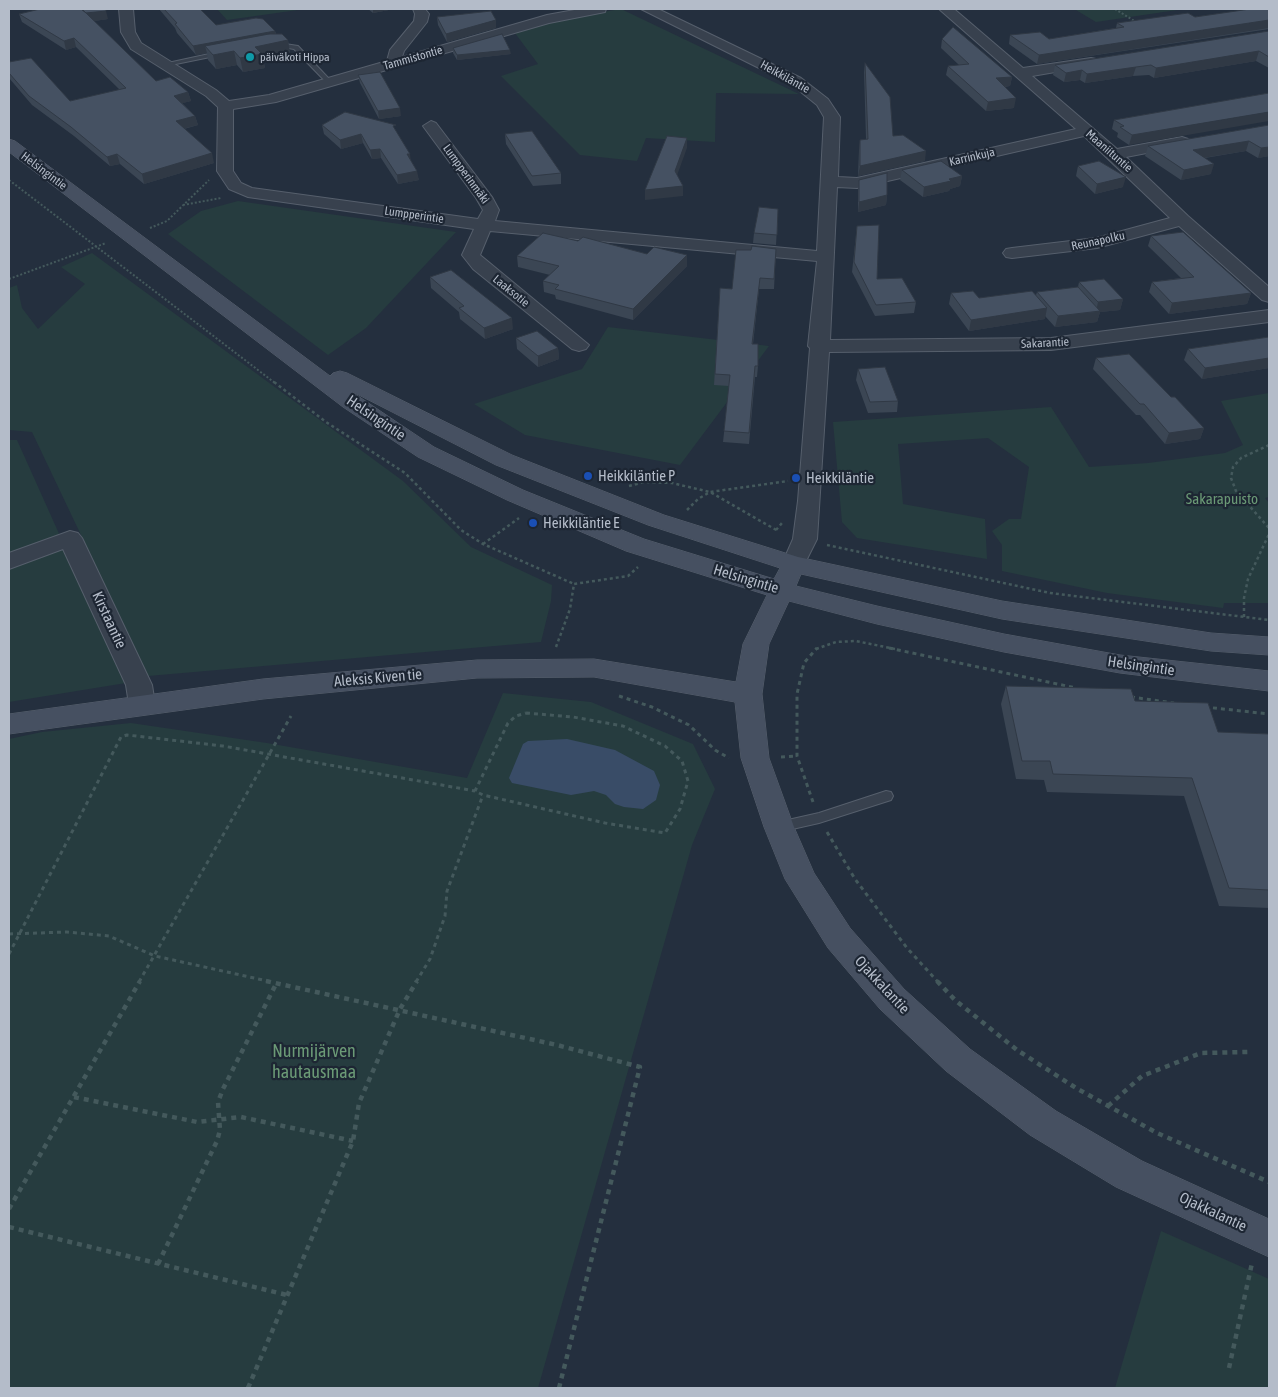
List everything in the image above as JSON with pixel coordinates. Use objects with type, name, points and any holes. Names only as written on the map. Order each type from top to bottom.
[{"type":"main road","name":"Helsingintie","points":[[9,144],[273,341],[351,402],[426,452],[515,495],[634,545],[780,590],[876,615],[1004,643],[1120,664],[1269,681]]},
{"type":"main road","name":"Helsingintie","points":[[273,341],[504,460],[656,520],[794,564],[1002,610],[1212,642],[1269,646]]},
{"type":"main road","name":"Ojakkalantie","points":[[794,564],[756,644],[748,694],[755,758],[779,827],[801,879],[840,938],[892,999],[958,1060],[1043,1123],[1129,1174],[1264,1235]]},
{"type":"main road","name":"Aleksis Kiven tie","points":[[9,724],[142,704],[263,689],[476,669],[553,666],[594,668],[748,694]]},
{"type":"street","points":[[126,9],[128,32],[136,46],[211,93],[226,106],[225,171],[235,186],[248,192]]},
{"type":"street","points":[[393,64],[397,50],[420,22],[422,14],[419,9]]},
{"type":"street","name":"Tammistontie","points":[[226,106],[271,99],[547,19],[600,9]]},
{"type":"street","name":"Heikkiläntie","points":[[648,9],[796,81],[824,102],[832,117],[826,257],[818,346],[809,501],[805,540],[794,564]]},
{"type":"street","name":"Maaniituntie","points":[[946,9],[1114,154],[1182,220],[1269,296]]},
{"type":"street","points":[[1021,73],[1105,60]]},
{"type":"street","name":"Lumpperinmäki","points":[[431,126],[488,203],[491,210],[484,225]]},
{"type":"street","name":"Karrinkuja","points":[[829,182],[857,183],[1086,131]]},
{"type":"street","points":[[1114,154],[1202,138]]},
{"type":"street","name":"Lumpperintie","points":[[248,192],[484,225],[826,257]]},
{"type":"street","name":"Reunapolku","points":[[1012,253],[1096,244],[1182,220]]},
{"type":"street","name":"Laaksotie","points":[[484,225],[471,255],[479,265],[579,345]]},
{"type":"street","name":"Sakarantie","points":[[818,346],[1051,344],[1269,316]]},
{"type":"street","name":"Kirstaantie","points":[[9,561],[70,538],[139,685],[142,704]]},
{"type":"lane","points":[[261,46],[278,43],[296,47],[329,82]]},
{"type":"lane","points":[[166,64],[232,51]]},
{"type":"lane","points":[[779,827],[819,818],[886,796]]},
{"type":"path","points":[[1115,9],[1137,23]]},
{"type":"path","points":[[9,180],[326,422],[405,473],[461,530],[483,544],[574,584]]},
{"type":"path","points":[[182,205],[248,192]]},
{"type":"path","points":[[9,279],[45,266]]},
{"type":"path","points":[[1269,445],[1241,458],[1233,467],[1232,478],[1236,491],[1263,519],[1269,528]]},
{"type":"path","points":[[683,514],[698,499],[710,492],[796,480]]},
{"type":"path","points":[[624,488],[644,482],[672,483],[710,492],[776,530],[805,540],[1050,593],[1134,605],[1269,620]]},
{"type":"path","points":[[483,544],[518,517],[526,520]]},
{"type":"path","points":[[1244,617],[1248,579],[1269,534]]},
{"type":"path","points":[[1083,689],[856,642],[836,642],[817,648],[804,663],[797,694],[797,756],[819,818],[854,879],[907,948],[955,1000],[1017,1050],[1108,1106],[1157,1133],[1269,1182]]},
{"type":"path","points":[[617,695],[652,706],[689,725],[715,750],[728,758],[797,756]]},
{"type":"path","points":[[1128,696],[1184,704]]},
{"type":"path","points":[[1202,707],[1269,714]]},
{"type":"path","points":[[9,954],[120,737],[127,735],[223,746],[475,791],[483,796],[605,823],[665,833],[680,809],[688,781],[682,761],[665,746],[623,726],[573,717],[526,713],[516,716],[508,723],[475,791]]},
{"type":"path","points":[[9,1209],[271,755],[291,716]]},
{"type":"path","points":[[248,1388],[353,1141],[359,1103],[400,1009],[430,960],[446,916],[448,891],[483,796]]},
{"type":"path","points":[[9,934],[67,932],[109,936],[155,956],[400,1009],[557,1045],[640,1067],[634,1097],[558,1388]]},
{"type":"path","points":[[158,1264],[218,1141],[220,1130],[218,1102],[223,1089],[277,982]]},
{"type":"path","points":[[1108,1106],[1142,1076],[1201,1053],[1248,1052]]},
{"type":"path","points":[[74,1097],[197,1122],[241,1116],[353,1141]]},
{"type":"path","points":[[9,1227],[287,1295]]},
{"type":"path","points":[[1229,1368],[1264,1235]]},
{"type":"green space","points":[[217,9],[305,9],[227,20]]},
{"type":"green space","points":[[621,9],[799,94],[716,93],[715,142],[646,138],[637,161],[580,155],[501,76],[538,64],[515,33],[561,19]]},
{"type":"green space","points":[[1184,9],[1096,22],[1076,10]]},
{"type":"green space","points":[[238,201],[456,232],[366,328],[328,355],[168,234],[201,211]]},
{"type":"green space","points":[[92,253],[403,481],[471,547],[552,585],[551,601],[541,642],[148,676],[32,432],[9,430],[9,288],[17,285],[22,308],[38,329],[85,284],[61,267]]},
{"type":"green space","points":[[608,327],[769,346],[680,465],[525,435],[474,404],[582,369]]},
{"type":"green space","name":"Sakarapuisto","points":[[1269,393],[1269,497],[1265,498],[1269,503],[1269,603],[1224,603],[1223,608],[1107,593],[1002,571],[1002,545],[992,531],[1009,519],[1021,519],[1029,467],[988,438],[898,444],[903,504],[985,519],[987,559],[857,538],[842,522],[833,422],[1051,407],[1089,467],[1148,463],[1225,453],[1243,445],[1221,401]]},
{"type":"green space","points":[[9,440],[17,440],[126,683],[9,702]]},
{"type":"green space","name":"Nurmijärven hautausmaa","points":[[503,693],[591,702],[693,744],[715,789],[692,845],[538,1388],[9,1388],[9,739],[42,732],[131,723],[267,743],[467,778]]},
{"type":"green space","points":[[1161,1231],[1269,1279],[1269,1388],[1115,1388]]},
{"type":"water","points":[[567,739],[615,750],[654,771],[660,785],[656,800],[643,809],[624,807],[615,804],[606,795],[594,791],[571,795],[512,783],[509,778],[523,744],[528,741]]},
{"type":"building","points":[[40,9],[81,9],[156,81],[170,77],[188,92],[174,96],[195,116],[176,121],[212,153],[142,174],[117,154],[107,157],[29,96],[9,73],[9,62],[31,58],[70,101],[126,88],[74,38],[64,41],[19,14]]},
{"type":"building","points":[[82,9],[106,9],[106,11],[86,13]]},
{"type":"building","points":[[164,9],[200,9],[216,25],[256,18],[263,19],[275,31],[193,46],[175,24],[177,23]]},
{"type":"building","points":[[1250,9],[1269,9],[1269,20],[1039,55],[1010,35],[1040,32],[1049,39],[1124,27],[1117,23],[1188,13],[1195,17]]},
{"type":"building","points":[[491,11],[496,20],[446,34],[437,17]]},
{"type":"building","points":[[953,27],[1012,77],[996,78],[1016,98],[988,102],[948,66],[969,64],[942,39]]},
{"type":"building","points":[[1269,31],[1269,57],[1259,51],[1156,68],[1151,65],[1087,74],[1082,70],[1066,73],[1055,65]]},
{"type":"building","points":[[269,34],[282,34],[288,40],[255,47],[262,54],[240,58],[234,51],[213,55],[205,46]]},
{"type":"building","points":[[502,34],[510,50],[457,55],[453,48]]},
{"type":"building","points":[[865,63],[890,97],[893,136],[903,135],[926,151],[860,166],[860,140],[868,139]]},
{"type":"building","points":[[380,72],[400,108],[378,111],[358,75]]},
{"type":"building","points":[[1269,93],[1269,112],[1132,135],[1120,127],[1124,126],[1114,120]]},
{"type":"building","points":[[345,112],[396,125],[393,126],[410,154],[407,154],[417,171],[397,175],[380,149],[370,150],[361,134],[340,140],[322,125]]},
{"type":"building","points":[[1269,125],[1269,147],[1261,148],[1249,141],[1193,150],[1214,164],[1184,170],[1148,146]]},
{"type":"building","points":[[532,131],[561,173],[532,176],[505,134]]},
{"type":"building","points":[[667,136],[687,138],[675,171],[683,186],[645,190]]},
{"type":"building","points":[[941,161],[962,176],[949,179],[951,181],[924,187],[902,170]]},
{"type":"building","points":[[1099,161],[1126,177],[1097,184],[1078,166]]},
{"type":"building","points":[[887,173],[887,195],[859,202],[859,180]]},
{"type":"building","points":[[759,207],[778,209],[777,235],[754,233]]},
{"type":"building","points":[[879,225],[877,279],[902,278],[916,302],[876,305],[854,262],[857,226]]},
{"type":"building","points":[[1183,232],[1251,293],[1172,303],[1152,282],[1194,277],[1151,236]]},
{"type":"building","points":[[543,233],[578,241],[583,237],[647,254],[654,247],[687,255],[633,309],[555,289],[559,285],[543,281],[559,266],[517,256]]},
{"type":"building","points":[[752,246],[776,249],[774,279],[760,278],[752,344],[758,344],[758,366],[755,366],[749,433],[724,431],[730,375],[715,374],[720,288],[732,289],[736,250],[751,250]]},
{"type":"building","points":[[451,270],[512,318],[484,328],[459,308],[464,306],[430,277]]},
{"type":"building","points":[[1104,279],[1123,299],[1098,302],[1079,282]]},
{"type":"building","points":[[1078,287],[1100,311],[1058,316],[1037,292]]},
{"type":"building","points":[[973,291],[979,298],[1032,291],[1047,308],[971,320],[951,293]]},
{"type":"building","points":[[537,331],[558,348],[538,356],[516,338]]},
{"type":"building","points":[[1269,337],[1269,358],[1205,368],[1188,349]]},
{"type":"building","points":[[1129,354],[1171,397],[1175,397],[1204,428],[1169,433],[1144,404],[1140,404],[1096,358]]},
{"type":"building","points":[[885,367],[898,401],[870,402],[858,369]]},
{"type":"building","points":[[1006,686],[1131,689],[1135,701],[1208,703],[1218,732],[1269,734],[1269,890],[1229,888],[1192,778],[1053,774],[1050,761],[1022,761]]},
{"type":"place","name":"päiväkoti Hippa","points":[[250,57]]},
{"type":"place","name":"Heikkiläntie P","points":[[588,476]]},
{"type":"place","name":"Heikkiläntie","points":[[796,478]]},
{"type":"place","name":"Heikkiläntie E","points":[[533,523]]}]
